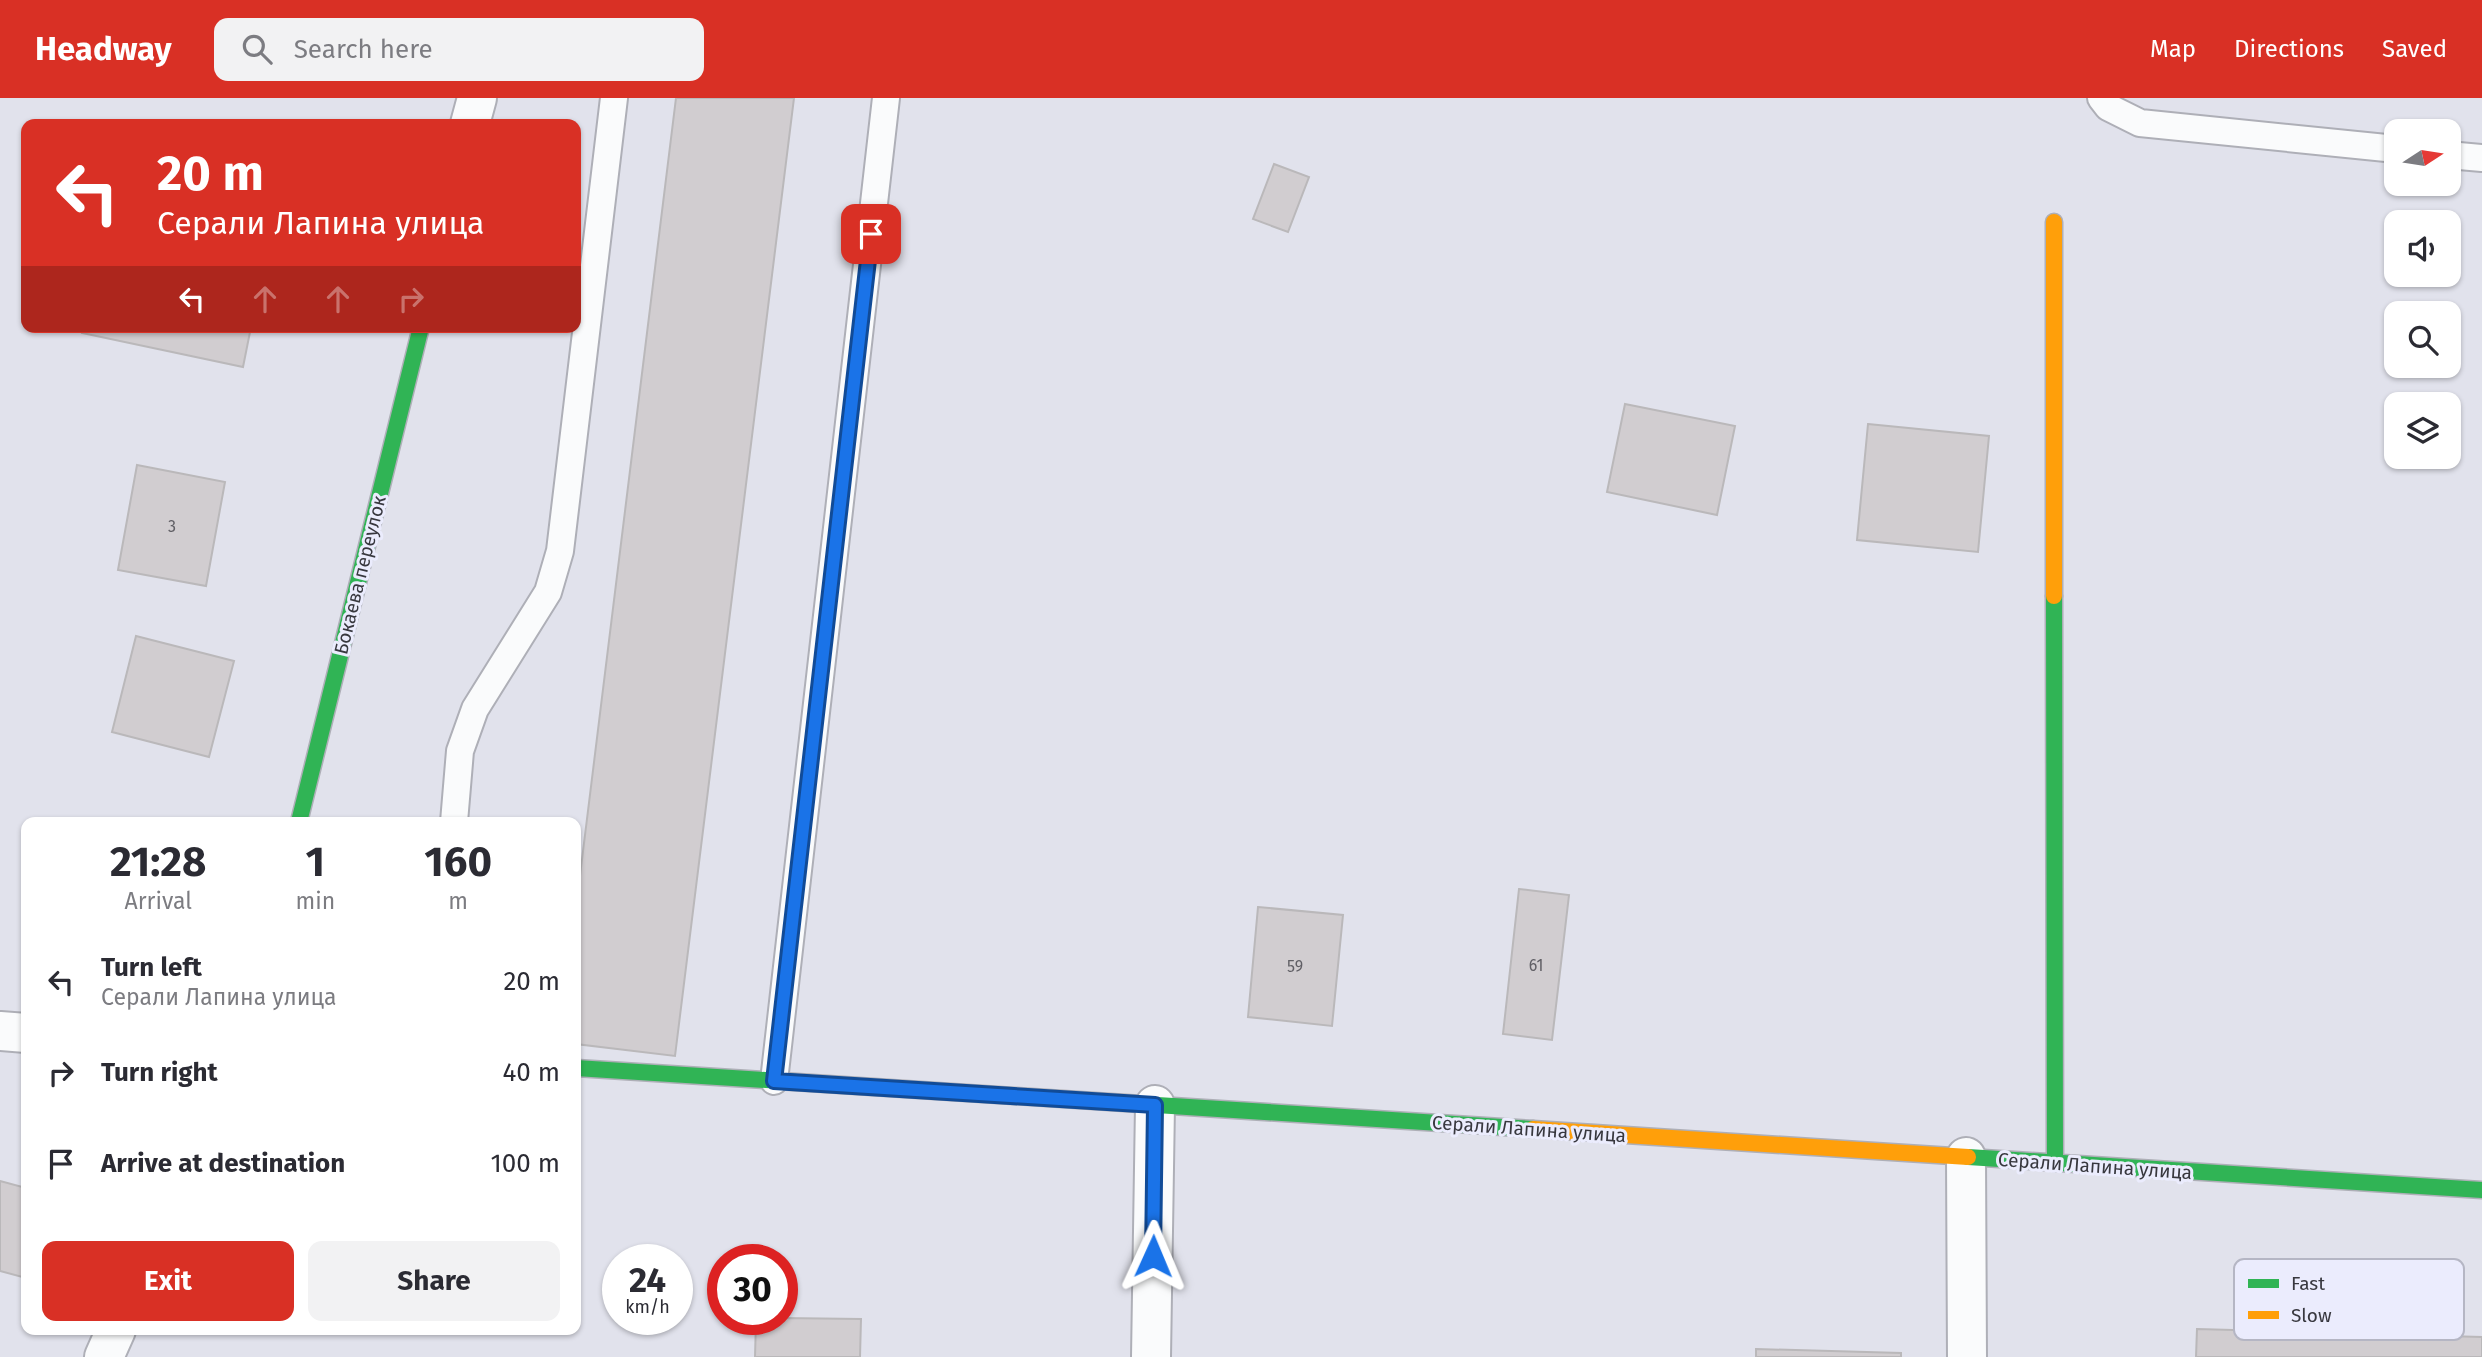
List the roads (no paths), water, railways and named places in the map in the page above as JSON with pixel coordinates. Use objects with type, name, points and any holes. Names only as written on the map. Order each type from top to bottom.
[{"type":"street","points":[[472,119],[477,98]]},
{"type":"street","points":[[2054,222],[2055,1163]]},
{"type":"street","name":"Бокаева переулок","points":[[300,817],[420,333]]},
{"type":"street","points":[[0,1031],[21,1033]]},
{"type":"street","name":"Серали Лапина улица","points":[[581,1068],[2482,1190]]},
{"type":"street","points":[[1152,1357],[1155,1105]]},
{"type":"street","points":[[1966,1157],[1967,1357]]},
{"type":"street","points":[[104,1357],[114,1335]]},
{"type":"lane","points":[[454,817],[460,751],[475,709],[548,592],[560,551],[614,98]]},
{"type":"lane","points":[[774,1081],[886,98]]},
{"type":"lane","points":[[2101,98],[2108,107],[2140,123],[2384,148]]},
{"type":"lane","points":[[2461,156],[2482,158]]}]
